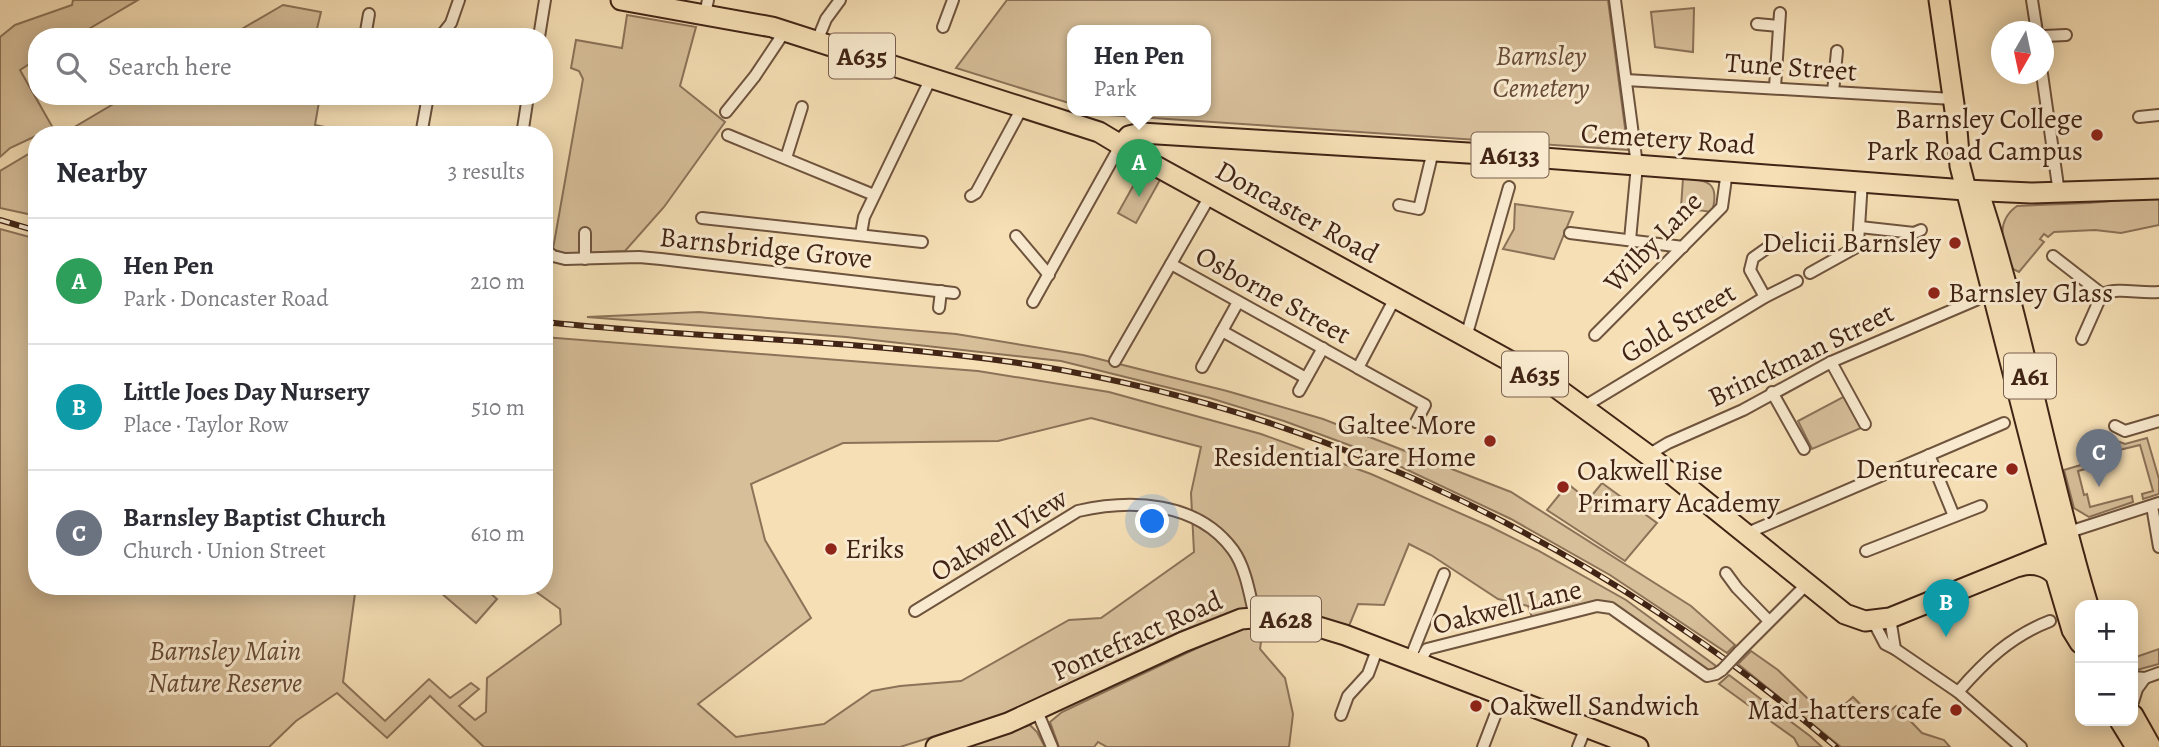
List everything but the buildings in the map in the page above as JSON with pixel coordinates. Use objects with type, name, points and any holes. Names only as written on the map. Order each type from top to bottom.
[{"type":"highway","name":"Doncaster Road","points":[[621,0],[706,7],[1099,132],[1550,383],[1585,406],[1845,614],[1859,620],[1882,620]]},
{"type":"highway","name":"A61","points":[[1939,0],[1954,109],[1972,190],[2075,609]]},
{"type":"highway","name":"A6133","points":[[1099,132],[1150,133]]},
{"type":"highway","name":"Cemetery Road","points":[[1150,133],[1637,164],[1972,190]]},
{"type":"highway","points":[[1120,146],[1129,136],[1150,133],[1145,154],[1149,162]]},
{"type":"highway","name":"A6133","points":[[1972,190],[2031,193],[2159,189]]},
{"type":"highway","name":"A61","points":[[1972,190],[1993,237],[2059,551],[2085,600]]},
{"type":"highway","name":"A6133","points":[[1993,237],[2001,209],[2014,199],[2031,193]]},
{"type":"highway","points":[[1882,620],[2016,566],[2035,565],[2059,551]]},
{"type":"highway","points":[[2059,551],[2056,576],[2075,635]]},
{"type":"highway","name":"Pontefract Road","points":[[936,747],[1008,723],[1183,642],[1227,624],[1255,617],[1320,626],[1638,747]]},
{"type":"highway","points":[[2138,724],[2151,747]]},
{"type":"highway","points":[[2123,726],[2136,747]]},
{"type":"street","points":[[447,28],[459,0]]},
{"type":"street","points":[[540,28],[545,0]]},
{"type":"street","points":[[817,41],[826,19],[840,0]]},
{"type":"street","points":[[943,27],[953,0]]},
{"type":"street","points":[[1615,0],[1637,164],[1630,240]]},
{"type":"street","points":[[2032,0],[2035,21]]},
{"type":"street","points":[[1775,87],[1780,13]]},
{"type":"street","points":[[367,28],[369,15]]},
{"type":"street","points":[[1757,24],[1779,26]]},
{"type":"street","points":[[726,112],[785,31]]},
{"type":"street","points":[[2054,35],[2066,34]]},
{"type":"street","points":[[1833,92],[1837,51]]},
{"type":"street","points":[[862,234],[864,217],[931,78]]},
{"type":"street","name":"Tune Street","points":[[1626,80],[1833,92],[1954,109]]},
{"type":"street","points":[[2043,84],[2059,192]]},
{"type":"street","points":[[423,126],[427,105]]},
{"type":"street","points":[[523,126],[527,105]]},
{"type":"street","points":[[971,196],[976,193],[1023,106]]},
{"type":"street","points":[[786,158],[802,107]]},
{"type":"street","points":[[2139,117],[2159,115]]},
{"type":"street","points":[[728,135],[874,195]]},
{"type":"street","points":[[1033,302],[1120,146]]},
{"type":"street","points":[[1399,205],[1419,209],[1433,151]]},
{"type":"street","name":"Wilby Lane","points":[[1595,335],[1722,207],[1727,171]]},
{"type":"street","points":[[1810,273],[1855,248],[1858,243],[1862,181]]},
{"type":"street","points":[[1466,337],[1509,187]]},
{"type":"street","points":[[1115,361],[1210,196]]},
{"type":"street","points":[[702,218],[922,242]]},
{"type":"street","points":[[1860,227],[1914,233],[1921,230]]},
{"type":"street","points":[[585,233],[585,259]]},
{"type":"street","points":[[1570,233],[1683,247]]},
{"type":"street","points":[[1016,236],[1049,275]]},
{"type":"street","points":[[1765,297],[1750,270],[1752,258],[1777,241]]},
{"type":"street","name":"Barnsbridge Grove","points":[[553,256],[565,259],[661,259],[954,293]]},
{"type":"street","points":[[2053,256],[2102,294]]},
{"type":"street","name":"Osborne Street","points":[[1171,264],[1358,368],[1395,298]]},
{"type":"street","name":"Gold Street","points":[[1585,406],[1765,297],[1797,281]]},
{"type":"street","points":[[2082,339],[2102,294],[2114,289],[2140,293],[2159,292]]},
{"type":"street","points":[[939,308],[941,291]]},
{"type":"street","name":"Brinckman Street","points":[[1647,455],[1743,410],[1831,362],[1976,300]]},
{"type":"street","points":[[1202,367],[1238,302]]},
{"type":"street","points":[[1222,331],[1306,378]]},
{"type":"street","points":[[1299,391],[1322,348]]},
{"type":"street","points":[[1831,362],[1865,424]]},
{"type":"street","points":[[1358,368],[1425,405],[1416,422]]},
{"type":"street","points":[[1772,392],[1804,449]]},
{"type":"street","points":[[2115,426],[2125,431],[2159,421]]},
{"type":"street","points":[[1745,534],[2004,423]]},
{"type":"street","points":[[1929,455],[1954,516]]},
{"type":"street","name":"Oakwell View","points":[[915,611],[1077,511],[1107,505],[1173,510],[1190,514],[1213,528],[1238,558],[1255,617]]},
{"type":"street","points":[[2059,551],[2090,526],[2155,505],[2159,547]]},
{"type":"street","points":[[1866,551],[1981,506]]},
{"type":"street","points":[[2059,551],[2090,526]]},
{"type":"street","points":[[1726,573],[1769,621]]},
{"type":"street","points":[[1414,661],[1444,574]]},
{"type":"street","name":"Oakwell Lane","points":[[1414,661],[1427,649],[1597,606],[1611,608],[1707,676],[1713,676],[1807,584]]},
{"type":"street","points":[[1882,620],[1895,649]]},
{"type":"street","points":[[1882,620],[1885,644],[1958,692],[2021,747]]},
{"type":"street","points":[[1958,692],[2004,645],[2027,629],[2050,621]]},
{"type":"street","points":[[1341,715],[1348,696],[1368,674],[1378,647]]},
{"type":"street","points":[[2138,677],[2159,673]]},
{"type":"street","points":[[2138,688],[2145,678]]},
{"type":"street","points":[[1483,747],[1503,695]]},
{"type":"street","points":[[1037,711],[1052,747]]},
{"type":"street","points":[[1578,747],[1586,727]]},
{"type":"green space","points":[[73,0],[138,0],[90,28],[28,28],[28,65],[20,70],[28,84],[28,105],[40,105],[52,126],[28,126],[28,140],[10,148],[0,157],[0,37],[15,25],[72,5]]},
{"type":"green space","name":"Barnsley Cemetery","points":[[1007,0],[1608,0],[1628,150],[1123,116],[1211,116],[1211,25],[1067,25],[1067,102],[956,68]]},
{"type":"green space","points":[[283,5],[321,12],[317,28],[243,28]]},
{"type":"green space","points":[[1694,8],[1693,52],[1655,47],[1651,12]]},
{"type":"green space","points":[[627,15],[696,27],[680,86],[725,122],[664,207],[625,251],[564,254],[553,249],[583,79],[579,71],[571,68],[576,40],[622,48]]},
{"type":"green space","points":[[112,105],[318,105],[315,125],[320,126],[76,126]]},
{"type":"green space","points":[[28,154],[28,214],[0,208],[0,171]]},
{"type":"green space","points":[[1142,170],[1160,180],[1136,223],[1118,213]]},
{"type":"green space","points":[[1683,178],[1700,180],[1710,185],[1714,195],[1712,212],[1681,208]]},
{"type":"green space","points":[[2159,197],[2159,225],[2121,233],[2095,230],[2054,232],[2048,237],[2044,234],[2040,239],[2044,242],[2019,272],[2013,269],[2004,244],[2003,228],[2005,220],[2017,206]]},
{"type":"green space","points":[[1515,204],[1573,212],[1554,259],[1503,249],[1514,229]]},
{"type":"green space","name":"Barnsley Main Nature Reserve","points":[[0,229],[28,237],[28,595],[355,595],[343,682],[385,721],[429,679],[450,698],[471,683],[479,689],[459,706],[475,720],[486,712],[487,678],[561,624],[560,609],[541,595],[553,595],[553,338],[978,371],[1109,392],[1261,434],[1371,474],[1537,550],[1626,600],[1716,666],[1712,671],[1704,670],[1623,610],[1608,602],[1589,603],[1532,617],[1528,606],[1498,599],[1431,555],[1409,544],[1384,605],[1358,604],[1349,626],[1334,625],[1266,604],[1185,630],[999,716],[900,747],[484,747],[430,696],[387,738],[337,693],[296,721],[269,747],[0,747]],"holes":[[[1091,418],[1201,447],[1191,493],[1194,552],[1101,618],[1069,620],[961,681],[872,691],[824,724],[736,737],[698,704],[811,618],[765,540],[751,484],[843,443],[998,441]]]},
{"type":"green space","points":[[699,312],[956,334],[1083,355],[1227,391],[1323,419],[1511,492],[1691,606],[1735,645],[1727,653],[1610,575],[1511,519],[1376,455],[1284,421],[1210,398],[1061,361],[846,337],[587,317]]},
{"type":"green space","points":[[1845,396],[1861,428],[1812,449],[1798,421]]},
{"type":"green space","points":[[2147,438],[2159,479],[2159,494],[2143,499],[2142,494],[2153,491],[2140,445],[2107,453],[2117,441],[2125,444]]},
{"type":"green space","points":[[2091,462],[2093,467],[2078,471],[2090,507],[2132,496],[2133,502],[2089,517],[2074,508],[2064,470]]},
{"type":"green space","points":[[1602,483],[1657,523],[1625,561],[1547,510],[1568,484],[1588,500]]},
{"type":"green space","points":[[443,595],[492,595],[497,599],[476,623]]},
{"type":"green space","points":[[1248,624],[1261,642],[1260,649],[1285,678],[1293,714],[1289,747],[1107,747],[1098,742],[1094,747],[1059,747],[1050,722],[1062,712]]},
{"type":"green space","points":[[2159,649],[2159,664],[2138,670],[2138,656]]},
{"type":"green space","points":[[1751,651],[1778,670],[1829,719],[1853,697],[1877,721],[1896,706],[1922,733],[1944,740],[1950,747],[1841,747],[1738,664]]},
{"type":"green space","points":[[1729,675],[1822,747],[1799,747],[1794,738],[1719,684]]},
{"type":"green space","points":[[1030,725],[1045,747],[963,747]]},
{"type":"railway","points":[[0,220],[28,228]]},
{"type":"railway","points":[[553,323],[910,350],[1032,365],[1143,387],[1252,417],[1358,455],[1460,500],[1560,552],[1656,611],[1748,676],[1836,747]]},
{"type":"place","name":"Barnsley College Park Road Campus","points":[[2097,135]]},
{"type":"place","name":"Hen Pen","points":[[1139,197]]},
{"type":"place","name":"Delicii Barnsley","points":[[1955,243]]},
{"type":"place","name":"Barnsley Glass","points":[[1934,293]]},
{"type":"place","name":"Galtee More Residential Care Home","points":[[1490,441]]},
{"type":"place","name":"Denturecare","points":[[2012,469]]},
{"type":"place","name":"Oakwell Rise Primary Academy","points":[[1563,487]]},
{"type":"place","name":"Barnsley Baptist Church","points":[[2099,487]]},
{"type":"place","name":"Eriks","points":[[831,549]]},
{"type":"place","name":"Little Joes Day Nursery","points":[[1946,637]]},
{"type":"place","name":"Oakwell Sandwich","points":[[1476,706]]},
{"type":"place","name":"Mad-hatters cafe","points":[[1956,710]]}]
